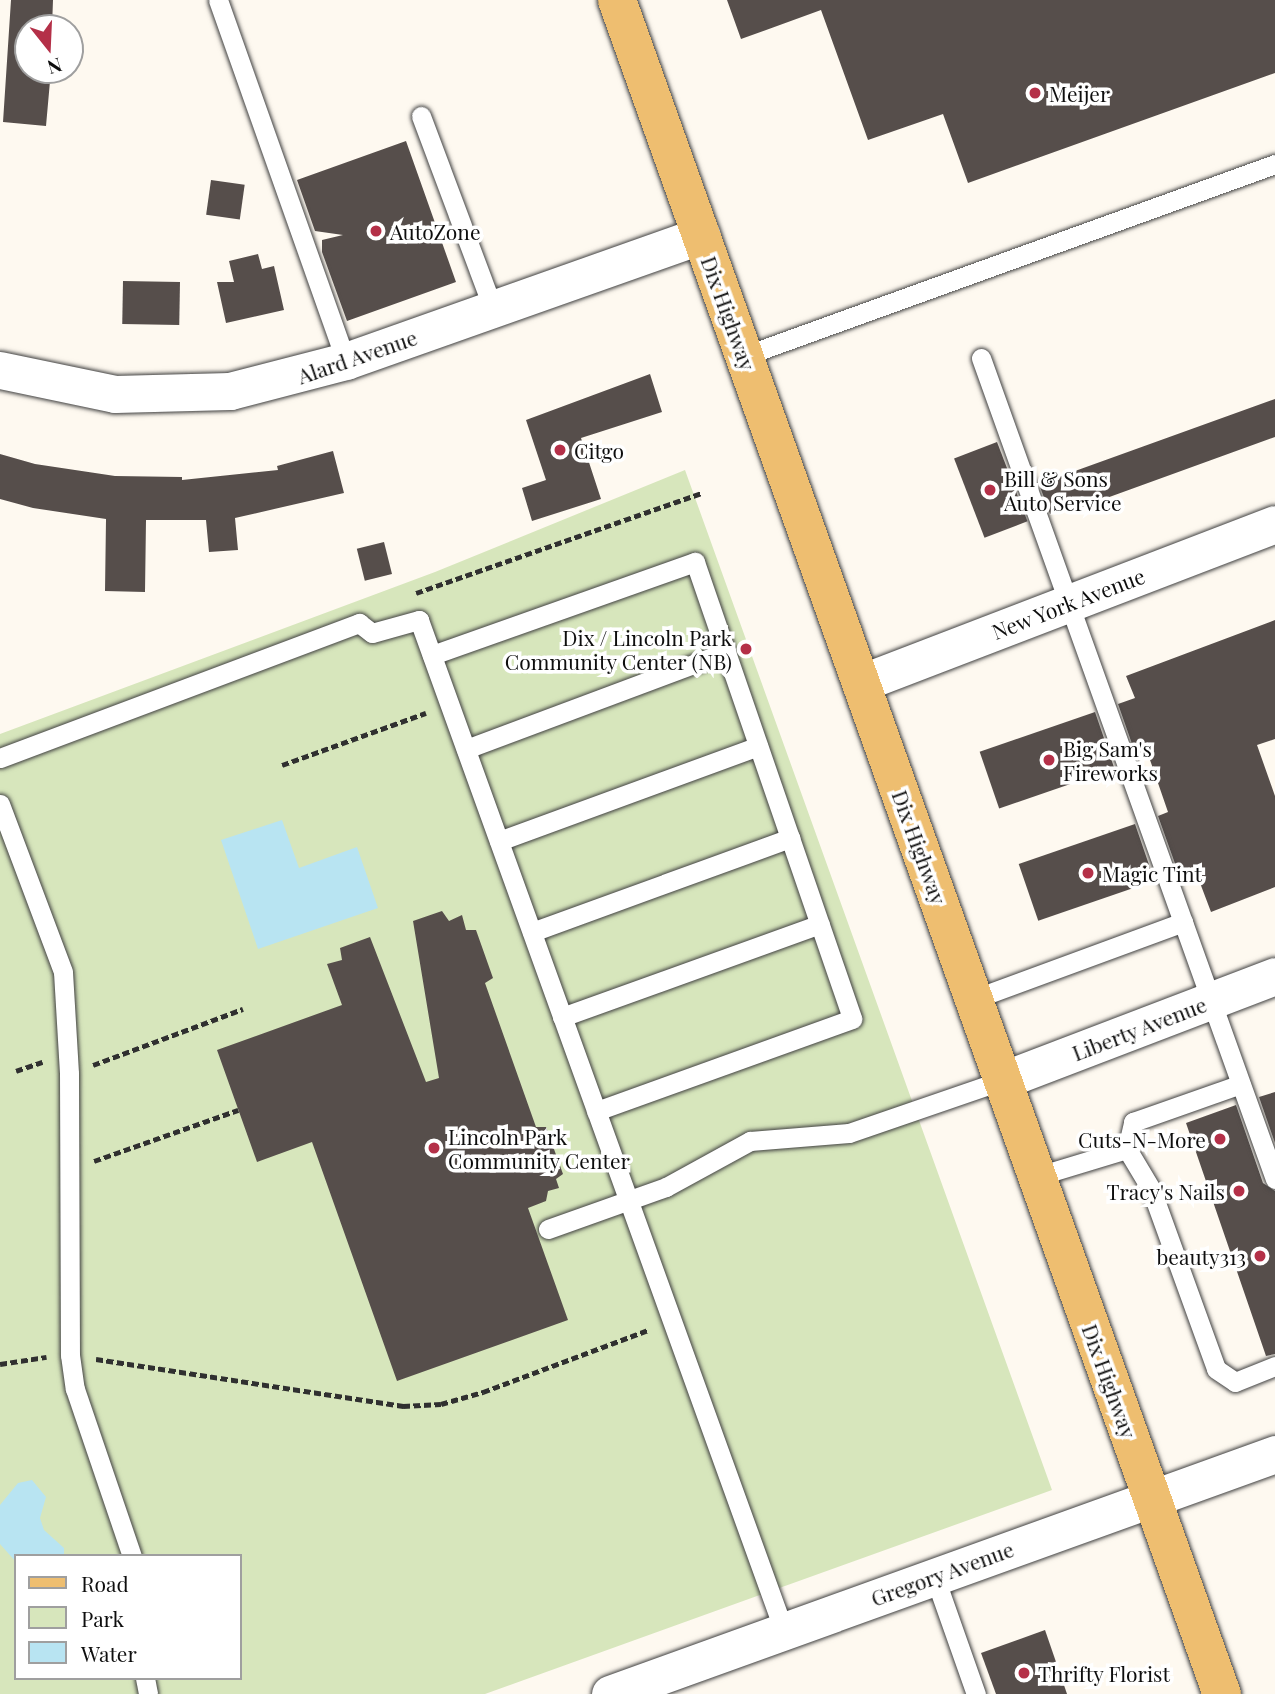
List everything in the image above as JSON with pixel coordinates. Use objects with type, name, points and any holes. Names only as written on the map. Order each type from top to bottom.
[{"type":"main road","name":"Dix Highway","points":[[617,0],[1222,1694]]},
{"type":"street","name":"Alard Avenue","points":[[0,370],[72,388],[173,396],[230,391],[346,361],[701,235]]},
{"type":"street","name":"New York Avenue","points":[[861,683],[1275,524]]},
{"type":"street","name":"Liberty Avenue","points":[[1003,1080],[1275,976]]},
{"type":"street","name":"Gregory Avenue","points":[[610,1694],[1275,1454]]},
{"type":"lane","points":[[218,0],[346,361]]},
{"type":"lane","points":[[421,116],[493,309]]},
{"type":"lane","points":[[744,356],[1275,164]]},
{"type":"lane","points":[[981,358],[1275,1179]]},
{"type":"lane","points":[[432,655],[695,562],[852,1019],[596,1111]]},
{"type":"lane","points":[[0,758],[359,623],[372,633],[419,620],[784,1630]]},
{"type":"lane","points":[[466,749],[726,652]]},
{"type":"lane","points":[[499,841],[758,746]]},
{"type":"lane","points":[[0,804],[63,972],[71,1170],[70,1354],[75,1389],[131,1554]]},
{"type":"lane","points":[[532,932],[790,838]]},
{"type":"lane","points":[[974,999],[1183,922]]},
{"type":"lane","points":[[562,1017],[820,924]]},
{"type":"lane","points":[[548,1228],[666,1187],[750,1140],[849,1133],[1003,1080]]},
{"type":"lane","points":[[1241,1084],[1133,1122],[1127,1149],[1151,1189],[1216,1368],[1235,1382],[1275,1366]]},
{"type":"lane","points":[[1038,1176],[1127,1149]]},
{"type":"lane","points":[[934,1575],[976,1694]]},
{"type":"path","points":[[282,765],[430,712]]},
{"type":"path","points":[[69,1074],[243,1009]]},
{"type":"path","points":[[71,1170],[238,1110]]},
{"type":"path","points":[[0,1364],[70,1354],[403,1406],[441,1404],[483,1392],[672,1321]]},
{"type":"green space","points":[[685,470],[1052,1490],[485,1694],[0,1694],[0,734],[435,572]]},
{"type":"water","points":[[282,820],[299,868],[357,847],[378,908],[258,949],[221,840]]},
{"type":"water","points":[[32,1480],[46,1497],[40,1518],[44,1530],[64,1548],[64,1554],[14,1554],[14,1560],[0,1544],[0,1505],[18,1483]]},
{"type":"building","points":[[11,0],[53,0],[52,14],[14,14],[14,84],[50,84],[46,126],[3,122]]},
{"type":"building","name":"Meijer","points":[[727,0],[1275,0],[1275,73],[968,183],[943,114],[868,140],[821,10],[741,39]]},
{"type":"building","name":"AutoZone","points":[[406,141],[456,282],[347,321],[322,252],[322,240],[343,235],[315,231],[297,180]]},
{"type":"building","points":[[211,180],[245,185],[240,219],[206,215]]},
{"type":"building","points":[[258,254],[262,269],[274,266],[284,310],[226,323],[217,282],[234,282],[229,261]]},
{"type":"building","points":[[123,281],[180,282],[179,325],[122,324]]},
{"type":"building","name":"Citgo","points":[[650,374],[662,412],[581,438],[601,499],[532,521],[522,488],[546,480],[526,420]]},
{"type":"building","points":[[1275,399],[1275,437],[1068,512],[1067,509],[1050,514],[1039,484]]},
{"type":"building","name":"Bill & Sons Auto Service","points":[[997,442],[1027,521],[985,538],[954,458]]},
{"type":"building","points":[[333,451],[344,493],[235,518],[238,550],[209,552],[206,520],[146,520],[145,592],[105,591],[106,519],[33,508],[0,499],[0,454],[35,464],[115,476],[182,477],[182,480],[278,470],[277,466]]},
{"type":"building","points":[[384,542],[392,574],[365,581],[357,549]]},
{"type":"building","points":[[1275,620],[1275,739],[1257,745],[1275,796],[1275,887],[1211,912],[1194,867],[1178,872],[1158,816],[1168,812],[1149,757],[1138,761],[1118,704],[1135,698],[1126,676]]},
{"type":"building","name":"Big Sam's Fireworks","points":[[1095,712],[1115,769],[999,808],[980,752]]},
{"type":"building","name":"Magic Tint","points":[[1135,824],[1155,881],[1038,921],[1019,864]]},
{"type":"building","name":"Lincoln Park Community Center","points":[[442,911],[449,921],[462,915],[466,930],[476,930],[493,978],[485,983],[536,1127],[546,1127],[563,1174],[556,1179],[559,1188],[548,1191],[546,1201],[528,1208],[568,1320],[397,1381],[312,1142],[257,1162],[217,1050],[342,1005],[327,964],[342,960],[340,948],[370,937],[426,1082],[439,1078],[413,921]]},
{"type":"building","points":[[1275,1092],[1275,1143],[1259,1097]]},
{"type":"building","points":[[1236,1105],[1263,1183],[1275,1191],[1275,1354],[1266,1356],[1186,1123]]},
{"type":"building","name":"Thrifty Florist","points":[[1045,1630],[1067,1694],[996,1694],[981,1653]]},
{"type":"place","name":"Meijer","points":[[1035,93]]},
{"type":"place","name":"AutoZone","points":[[376,231]]},
{"type":"place","name":"Citgo","points":[[560,450]]},
{"type":"place","name":"Bill & Sons Auto Service","points":[[990,490]]},
{"type":"place","name":"Dix / Lincoln Park Community Center (NB)","points":[[746,649]]},
{"type":"place","name":"Big Sam's Fireworks","points":[[1049,760]]},
{"type":"place","name":"Magic Tint","points":[[1088,873]]},
{"type":"place","name":"Cuts-N-More","points":[[1220,1139]]},
{"type":"place","name":"Lincoln Park Community Center","points":[[434,1148]]},
{"type":"place","name":"Tracy's Nails","points":[[1239,1191]]},
{"type":"place","name":"beauty313","points":[[1260,1256]]},
{"type":"place","name":"Thrifty Florist","points":[[1024,1673]]}]
